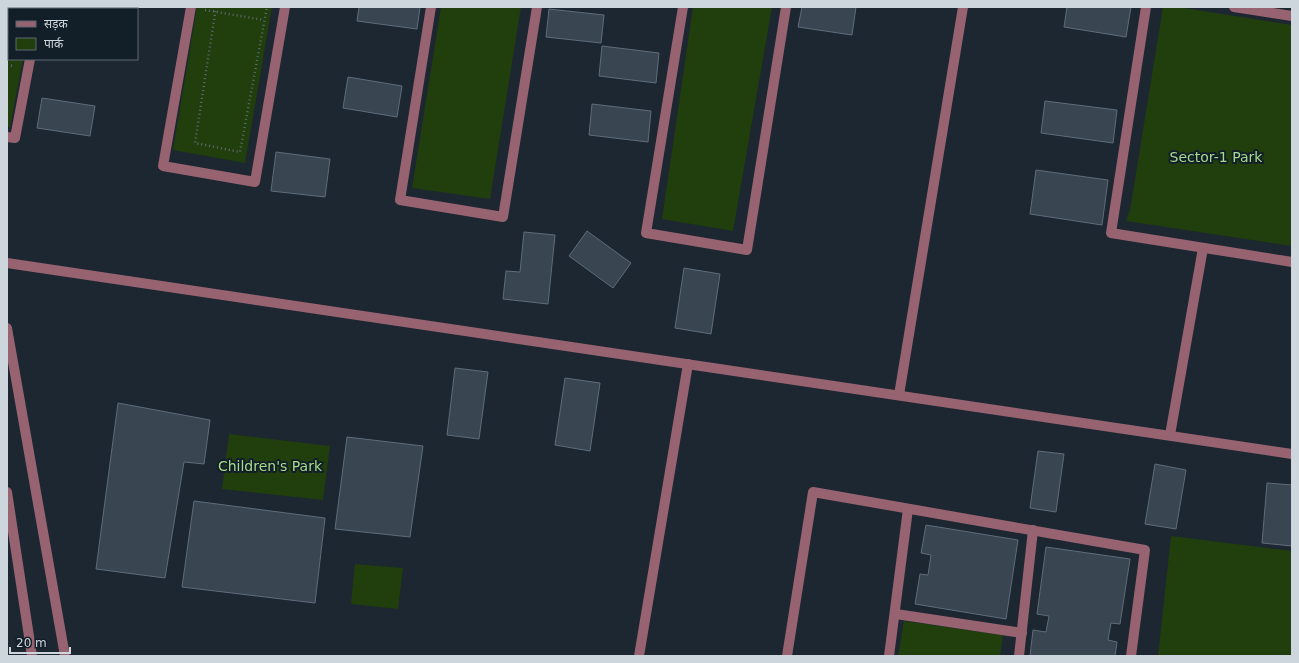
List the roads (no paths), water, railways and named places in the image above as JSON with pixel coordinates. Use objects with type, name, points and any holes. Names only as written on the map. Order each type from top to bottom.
[{"type":"street","points":[[191,7],[163,166],[255,182],[285,7]]},
{"type":"street","points":[[431,7],[400,200],[503,217],[537,7]]},
{"type":"street","points":[[683,7],[646,233],[747,250],[786,7]]},
{"type":"street","points":[[899,395],[962,7]]},
{"type":"street","points":[[1146,7],[1111,233],[1292,262]]},
{"type":"street","points":[[1234,7],[1292,16]]},
{"type":"street","points":[[7,137],[15,138],[30,60]]},
{"type":"street","points":[[1170,436],[1203,248]]},
{"type":"street","points":[[7,263],[1292,454]]},
{"type":"street","points":[[7,328],[65,656]]},
{"type":"street","points":[[639,656],[688,364]]},
{"type":"street","points":[[7,492],[32,656]]},
{"type":"street","points":[[787,656],[813,492],[1145,550],[1131,656]]},
{"type":"street","points":[[889,656],[896,614],[908,508]]},
{"type":"street","points":[[1019,656],[1033,530]]},
{"type":"street","points":[[896,614],[1022,633]]},
{"type":"park label","name":"Sector-1 Park","points":[[1216,157]]},
{"type":"park label","name":"Children's Park","points":[[270,466]]}]
